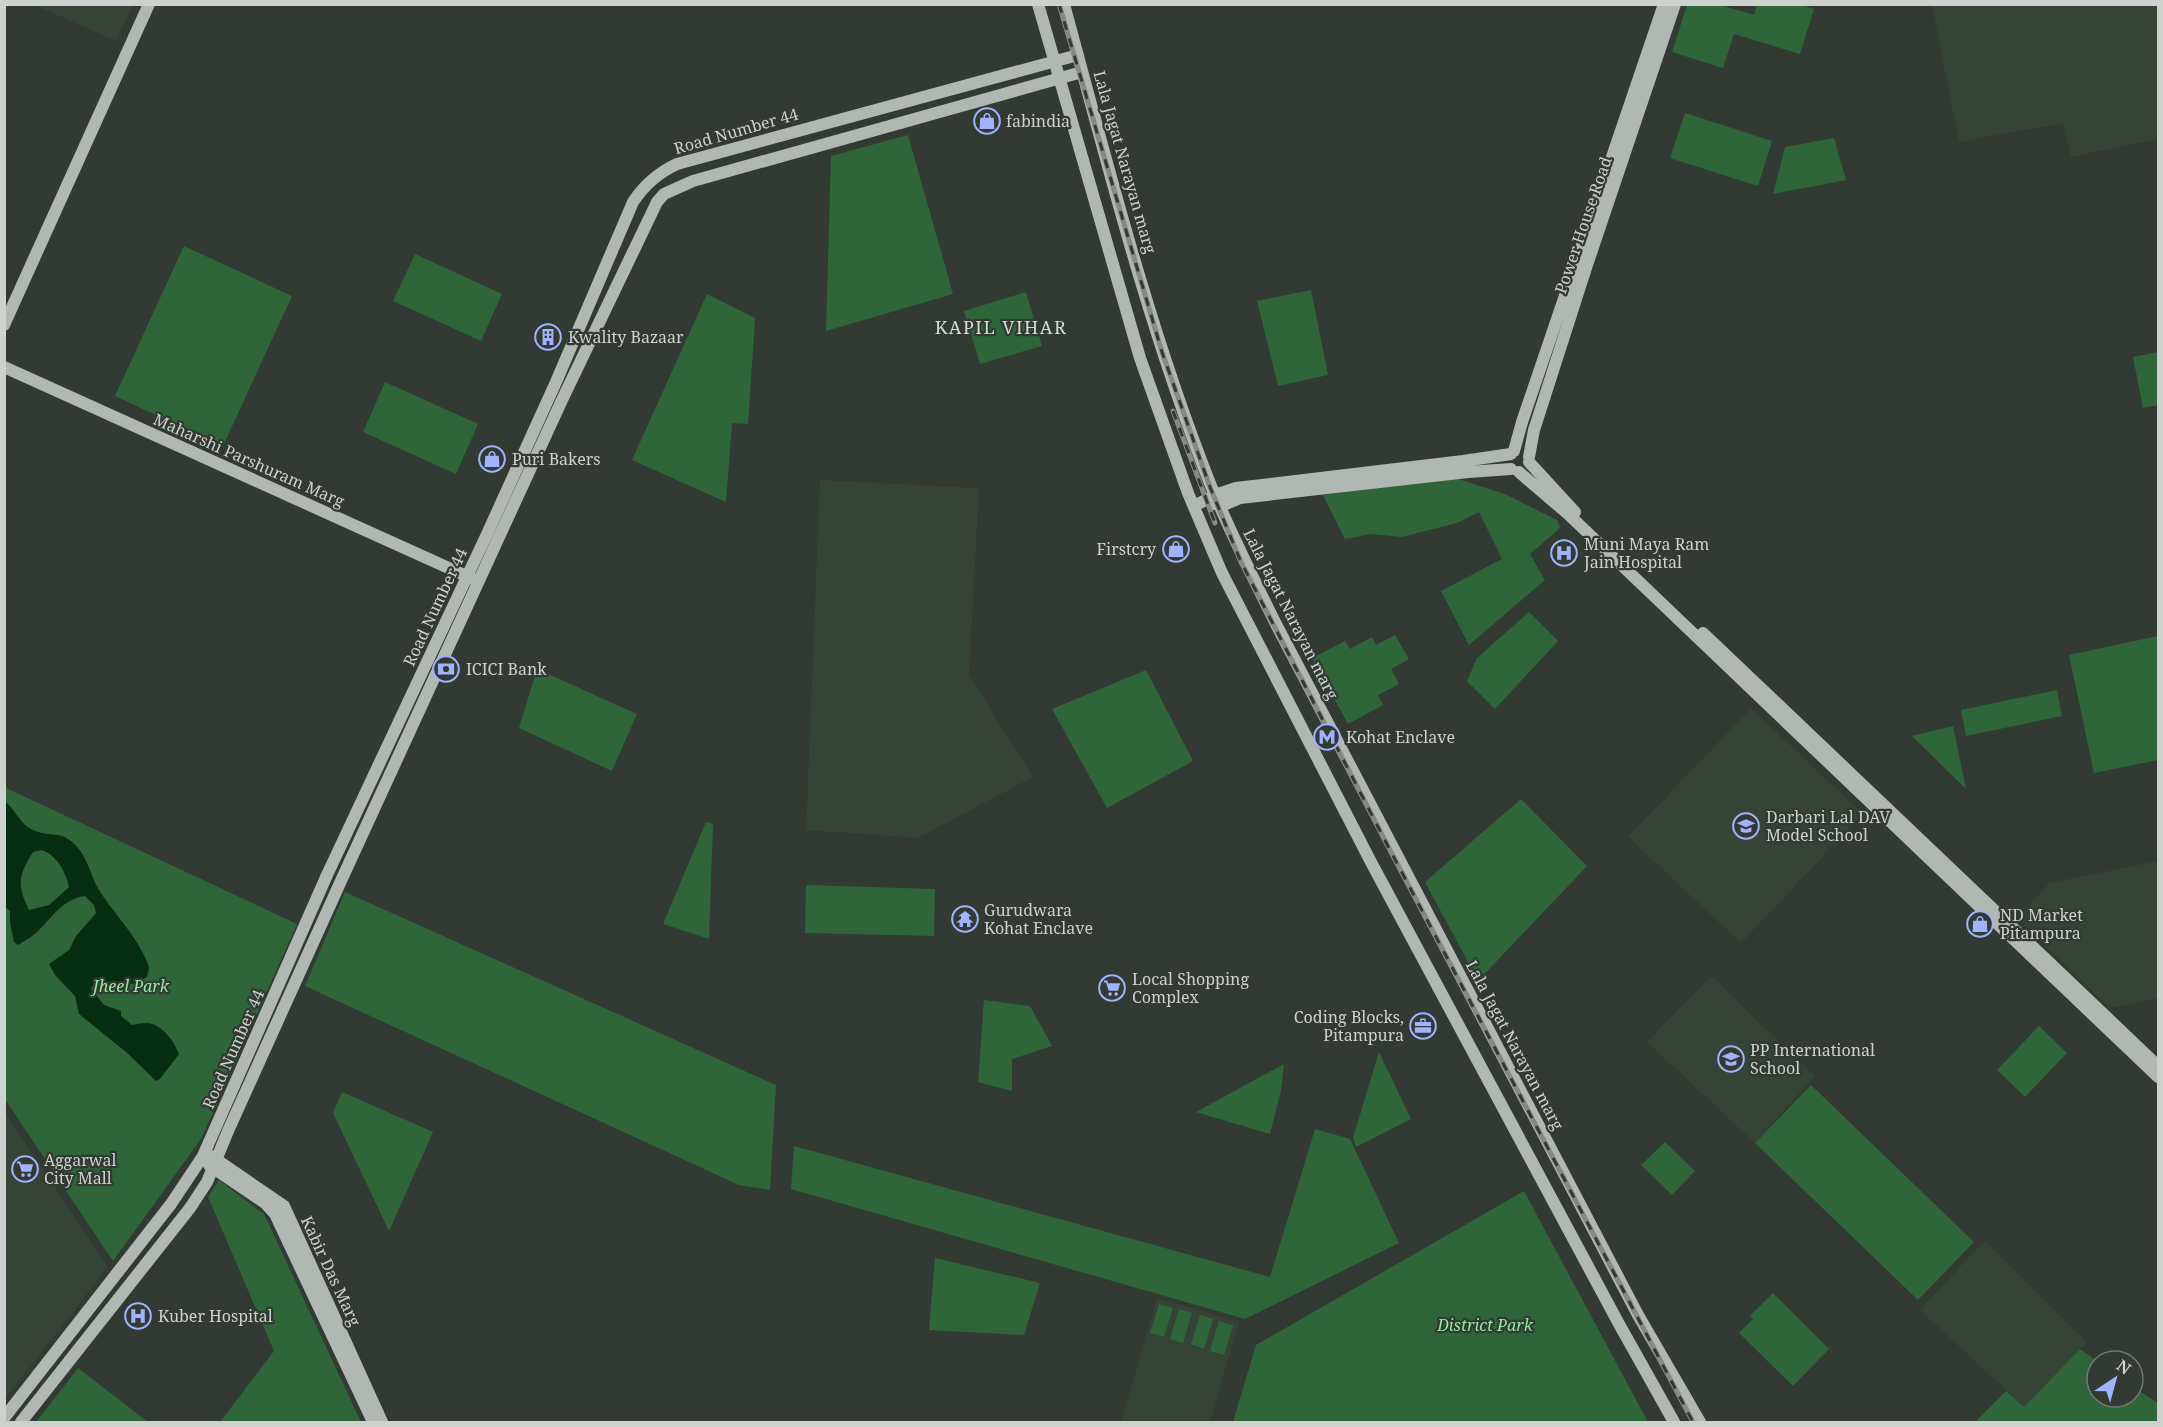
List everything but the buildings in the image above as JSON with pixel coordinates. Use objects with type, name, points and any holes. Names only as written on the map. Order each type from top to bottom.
[{"type":"street","points":[[4,325],[149,4]]},
{"type":"street","points":[[1038,4],[1140,358],[1194,506],[1222,573],[1366,854],[1674,1422]]},
{"type":"street","name":"Lala Jagat Narayan marg","points":[[1064,4],[1163,354],[1217,500],[1248,567],[1384,831],[1634,1308],[1700,1422]]},
{"type":"street","name":"Power House Road","points":[[1512,453],[1664,4]]},
{"type":"street","name":"Power House Road","points":[[1529,459],[1534,430],[1675,4]]},
{"type":"street","name":"Road Number 44","points":[[4,1418],[171,1204],[202,1156],[327,875],[468,577],[553,388],[633,201],[651,180],[677,164],[1078,55]]},
{"type":"street","name":"Road Number 44","points":[[21,1422],[190,1208],[207,1182],[340,883],[657,202],[664,194],[693,181],[1082,72]]},
{"type":"street","name":"Maharshi Parshuram Marg","points":[[4,367],[480,582]]},
{"type":"street","points":[[1194,506],[1217,500],[1236,488],[1463,461],[1520,450],[1572,509],[2158,1066]]},
{"type":"street","points":[[1512,453],[1508,463],[1515,470],[1568,514],[2158,1077]]},
{"type":"street","points":[[1217,500],[1226,504],[1240,498],[1468,472],[1515,470],[1527,468],[1529,459]]},
{"type":"street","points":[[202,1156],[215,1164]]},
{"type":"street","name":"Kabir Das Marg","points":[[215,1164],[265,1203],[275,1214],[373,1422]]},
{"type":"street","name":"Kabir Das Marg","points":[[215,1164],[284,1206],[382,1422]]},
{"type":"street","points":[[1646,1373],[1666,1364]]},
{"type":"shaded area","points":[[133,4],[116,41],[34,5]]},
{"type":"shaded area","points":[[1932,5],[2158,5],[2158,139],[2071,157],[2063,123],[1959,142]]},
{"type":"shaded area","points":[[820,480],[979,488],[969,675],[1033,777],[918,838],[806,830]]},
{"type":"shaded area","name":"Darbari Lal DAV Model School","points":[[1751,708],[1863,814],[1741,943],[1628,837]]},
{"type":"shaded area","points":[[4,801],[28,827],[37,832],[60,835],[74,844],[84,856],[99,890],[143,954],[149,966],[147,977],[135,984],[95,981],[91,989],[104,1005],[121,1011],[121,1016],[132,1025],[145,1023],[158,1026],[171,1039],[179,1054],[160,1079],[156,1081],[126,1052],[79,1014],[75,996],[55,975],[49,964],[69,950],[76,936],[96,913],[94,905],[85,896],[68,902],[38,931],[18,945],[14,942],[10,911],[5,907]],"holes":[[[41,850],[60,864],[69,887],[49,905],[29,910],[22,894],[22,874],[33,852]]]},
{"type":"shaded area","points":[[2158,861],[2158,998],[2110,1008],[2018,919],[2049,883]]},
{"type":"shaded area","name":"PP International School","points":[[1711,976],[1815,1076],[1755,1143],[1647,1042]]},
{"type":"shaded area","points":[[5,1112],[108,1267],[4,1399]]},
{"type":"shaded area","points":[[1985,1240],[2087,1342],[2024,1407],[1920,1310]]},
{"type":"shaded area","points":[[1157,1298],[1239,1322],[1210,1422],[1121,1422]]},
{"type":"green space","points":[[1687,5],[1720,5],[1754,15],[1757,5],[1801,5],[1814,9],[1800,54],[1734,34],[1723,68],[1672,52]]},
{"type":"green space","points":[[1685,113],[1772,141],[1758,186],[1670,158]]},
{"type":"green space","points":[[908,135],[953,294],[826,331],[831,156]]},
{"type":"green space","points":[[1834,138],[1846,180],[1773,194],[1785,147]]},
{"type":"green space","points":[[184,246],[292,296],[223,446],[115,396]]},
{"type":"green space","points":[[415,254],[502,294],[481,341],[393,301]]},
{"type":"green space","points":[[1311,290],[1328,375],[1278,386],[1257,301]]},
{"type":"green space","points":[[1026,292],[1042,346],[980,364],[964,311]]},
{"type":"green space","points":[[707,294],[755,318],[748,424],[732,423],[726,502],[632,460]]},
{"type":"green space","points":[[2158,352],[2158,405],[2143,408],[2133,357]]},
{"type":"green space","points":[[385,382],[478,424],[456,474],[363,432]]},
{"type":"green space","points":[[1455,478],[1505,494],[1557,520],[1560,528],[1530,554],[1545,580],[1469,645],[1441,591],[1502,559],[1479,512],[1457,523],[1402,537],[1371,534],[1345,539],[1323,495]]},
{"type":"green space","points":[[1529,612],[1558,641],[1495,709],[1467,681],[1477,658]]},
{"type":"green space","points":[[1395,635],[1409,659],[1391,669],[1399,684],[1378,695],[1383,705],[1348,724],[1312,658],[1345,641],[1350,649],[1372,637],[1376,645]]},
{"type":"green space","points":[[2158,636],[2158,760],[2094,773],[2069,655]]},
{"type":"green space","points":[[537,669],[637,714],[612,771],[519,728]]},
{"type":"green space","points":[[1146,670],[1193,761],[1107,808],[1052,709]]},
{"type":"green space","points":[[2057,690],[2062,716],[1966,736],[1961,710]]},
{"type":"green space","points":[[1953,726],[1966,789],[1912,736]]},
{"type":"green space","name":"Jheel Park","points":[[4,787],[297,924],[201,1139],[113,1261],[5,1099]]},
{"type":"green space","points":[[1521,799],[1587,866],[1478,981],[1425,882]]},
{"type":"green space","points":[[706,822],[713,824],[709,939],[663,924]]},
{"type":"green space","points":[[806,885],[935,889],[934,936],[805,933]]},
{"type":"green space","points":[[345,892],[776,1085],[770,1190],[739,1185],[305,986]]},
{"type":"green space","points":[[984,1000],[1030,1006],[1052,1046],[1012,1059],[1012,1091],[978,1082]]},
{"type":"green space","points":[[2039,1026],[2067,1053],[2025,1097],[1997,1070]]},
{"type":"green space","points":[[1379,1052],[1411,1119],[1356,1147],[1353,1138]]},
{"type":"green space","points":[[1284,1064],[1281,1090],[1270,1134],[1196,1112]]},
{"type":"green space","points":[[1811,1085],[1974,1242],[1918,1300],[1755,1143]]},
{"type":"green space","points":[[342,1092],[433,1132],[389,1231],[333,1113]]},
{"type":"green space","points":[[1315,1129],[1350,1139],[1399,1243],[1245,1319],[791,1189],[794,1146],[1270,1277]]},
{"type":"green space","points":[[1665,1142],[1695,1171],[1672,1195],[1641,1165]]},
{"type":"green space","points":[[219,1180],[264,1214],[361,1422],[220,1422],[274,1351],[208,1197]]},
{"type":"green space","name":"District Park","points":[[1524,1191],[1648,1422],[1233,1422],[1256,1345]]},
{"type":"green space","points":[[935,1258],[1040,1283],[1024,1335],[929,1330]]},
{"type":"green space","points":[[1773,1293],[1829,1349],[1793,1386],[1739,1333],[1753,1319],[1750,1316]]},
{"type":"green space","points":[[1159,1304],[1173,1308],[1164,1337],[1150,1333]]},
{"type":"green space","points":[[1179,1309],[1192,1313],[1183,1343],[1170,1339]]},
{"type":"green space","points":[[1200,1315],[1213,1319],[1204,1349],[1191,1344]]},
{"type":"green space","points":[[1219,1321],[1233,1326],[1224,1355],[1210,1351]]},
{"type":"green space","points":[[2080,1349],[2085,1353],[2085,1409],[2145,1409],[2145,1395],[2158,1403],[2158,1422],[1975,1422],[2006,1391],[2024,1407]]},
{"type":"green space","points":[[78,1368],[148,1422],[36,1422]]},
{"type":"railway","points":[[1059,4],[1162,352],[1210,487],[1241,562],[1391,852],[1693,1422]]},
{"type":"railway","points":[[1173,411],[1215,523]]},
{"type":"place","name":"fabindia","points":[[987,121]]},
{"type":"place","name":"Kwality Bazaar","points":[[548,337]]},
{"type":"place","name":"Puri Bakers","points":[[492,459]]},
{"type":"place","name":"Firstcry","points":[[1176,549]]},
{"type":"place","name":"Muni Maya Ram Jain Hospital","points":[[1564,553]]},
{"type":"place","name":"ICICI Bank","points":[[446,669]]},
{"type":"place","name":"Kohat Enclave","points":[[1327,737]]},
{"type":"place","name":"Darbari Lal DAV Model School","points":[[1746,826]]},
{"type":"place","name":"Gurudwara Kohat Enclave","points":[[965,919]]},
{"type":"place","name":"ND Market Pitampura","points":[[1980,924]]},
{"type":"place","name":"Local Shopping Complex","points":[[1112,988]]},
{"type":"place","name":"Coding Blocks, Pitampura","points":[[1423,1026]]},
{"type":"place","name":"PP International School","points":[[1731,1059]]},
{"type":"place","name":"Aggarwal City Mall","points":[[25,1169]]},
{"type":"place","name":"Kuber Hospital","points":[[138,1316]]},
{"type":"district","name":"KAPIL VIHAR","points":[[1001,327]]}]
